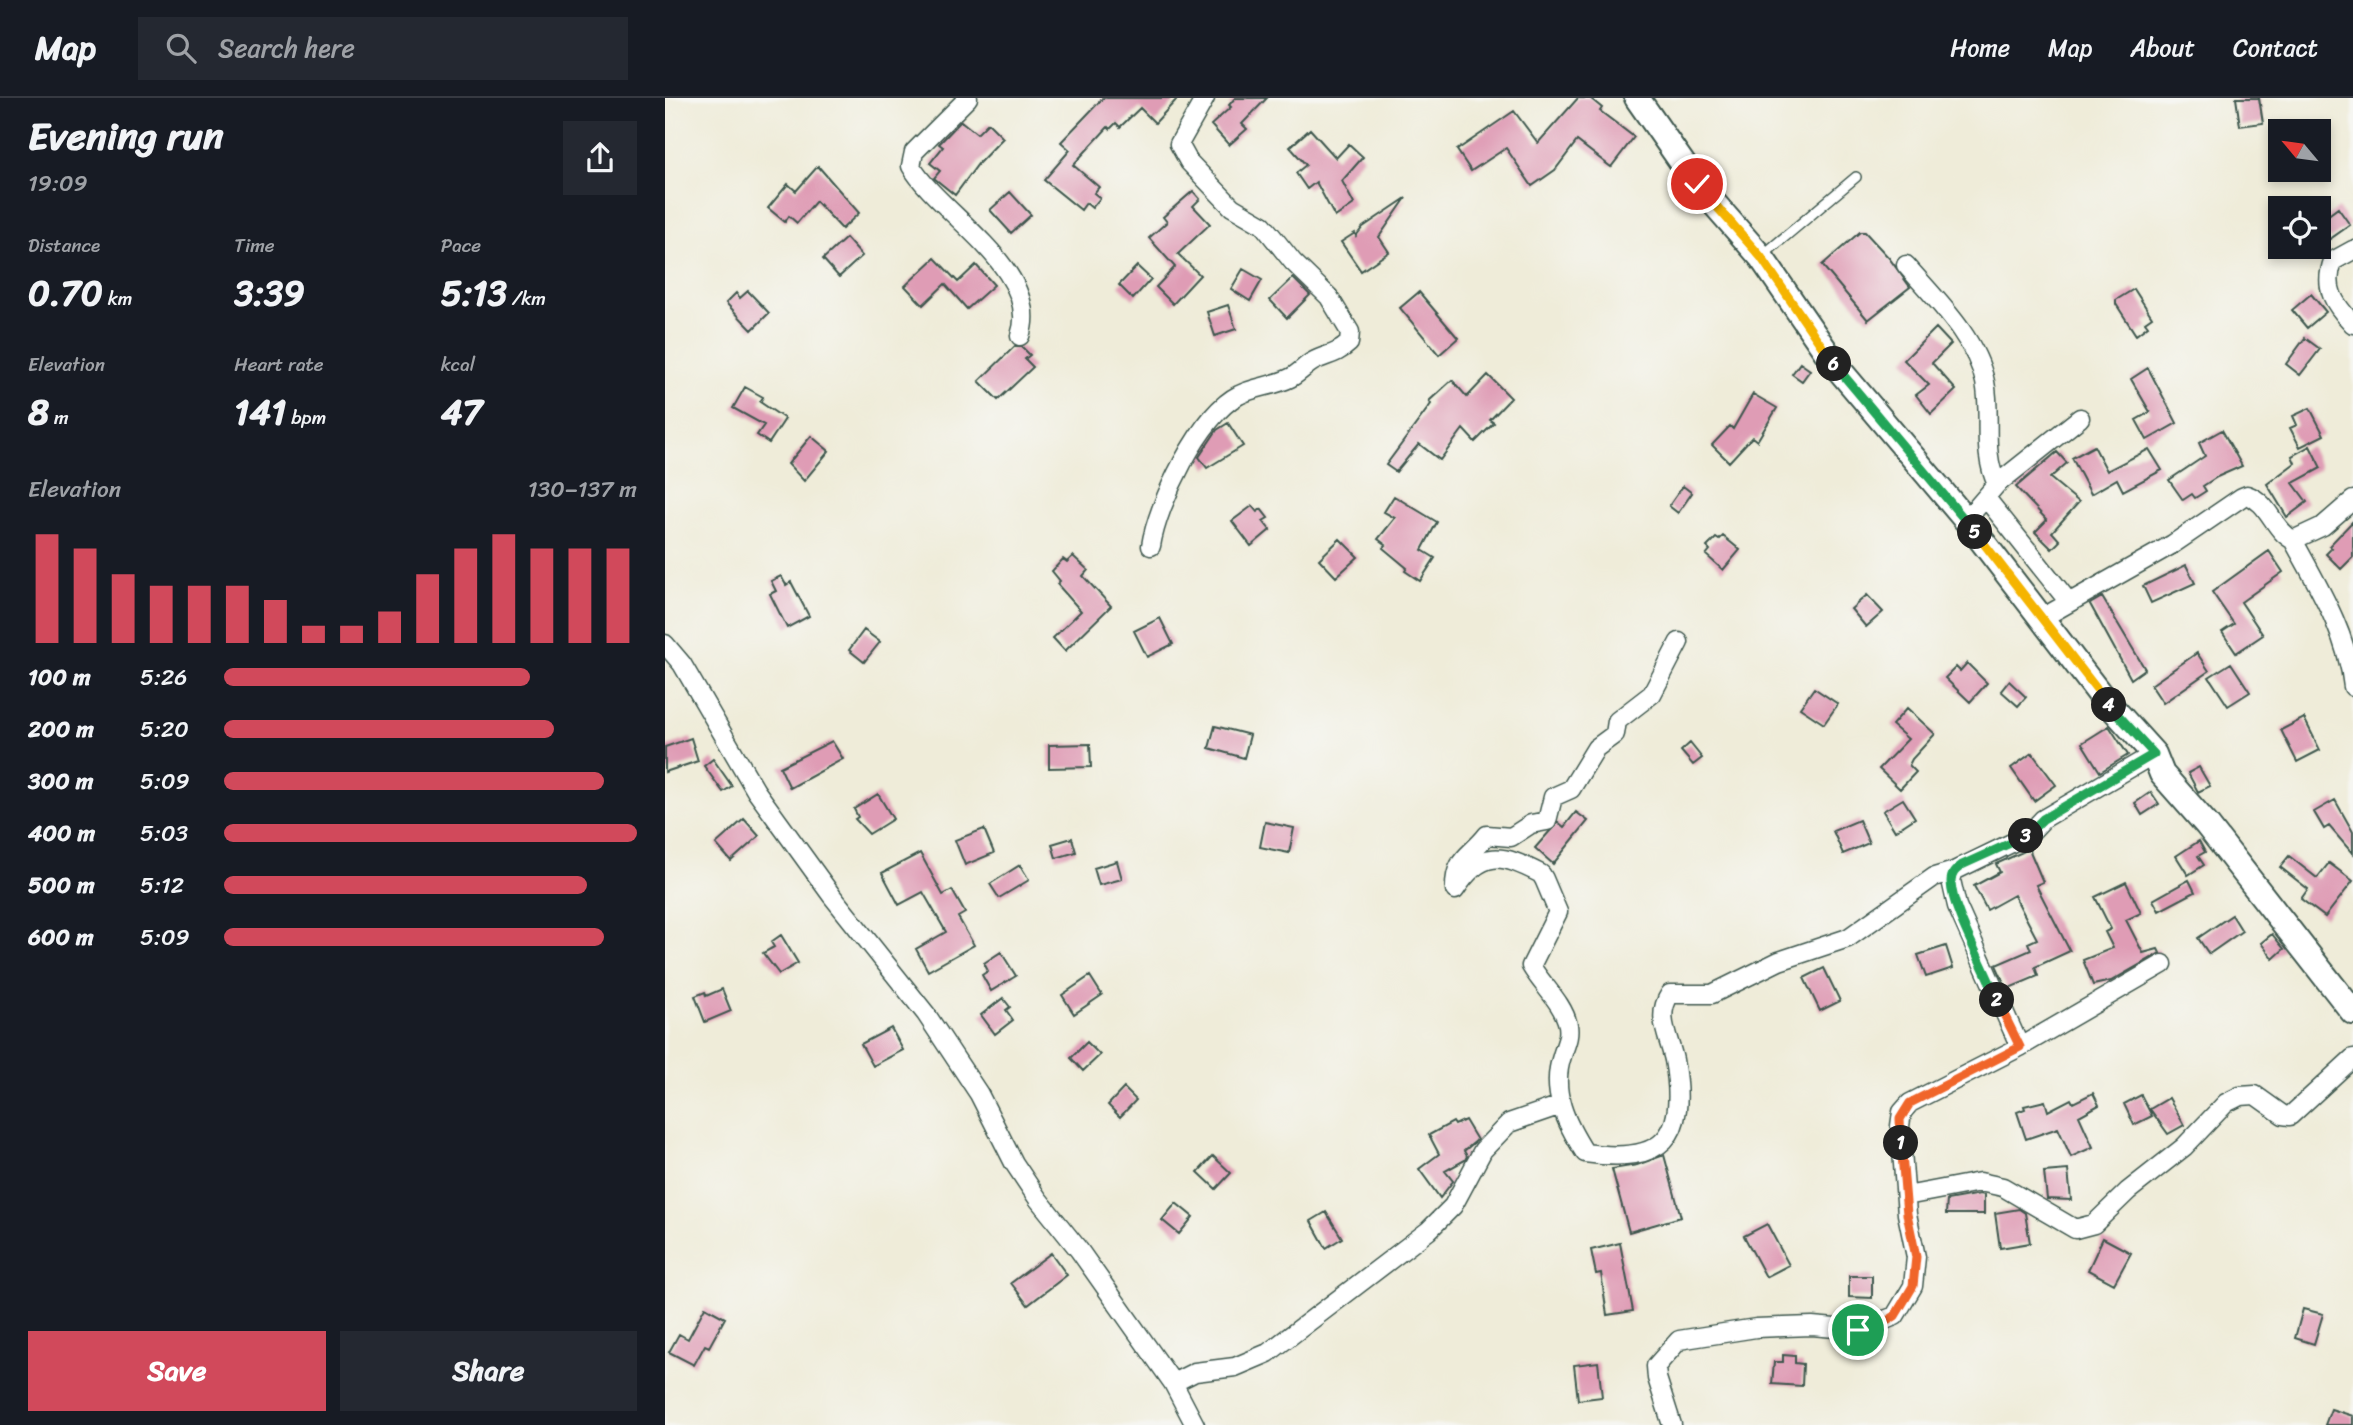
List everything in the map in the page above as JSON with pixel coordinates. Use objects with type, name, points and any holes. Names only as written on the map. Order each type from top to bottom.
[{"type":"street","points":[[968,98],[914,152],[911,166],[925,186],[953,211],[993,254],[1011,281],[1023,310],[1020,336]]},
{"type":"street","points":[[1151,545],[1155,521],[1190,447],[1227,404],[1240,394],[1293,377],[1313,362],[1336,355],[1349,343],[1350,332],[1329,297],[1293,262],[1263,225],[1232,207],[1189,162],[1179,144],[1205,98]]},
{"type":"street","points":[[1637,98],[1697,184],[1761,257],[1836,366],[1966,520],[2099,693],[2154,754],[2162,774],[2207,825],[2353,1012]]},
{"type":"street","points":[[2353,250],[2333,261],[2328,275],[2329,290],[2337,307],[2353,324]]},
{"type":"street","points":[[1906,265],[1974,349],[1985,382],[1989,463],[1997,484]]},
{"type":"street","points":[[1966,520],[1997,484],[2080,418]]},
{"type":"street","points":[[2042,618],[2173,544],[2247,495],[2260,502],[2286,536],[2294,540],[2322,592],[2350,661],[2353,687]]},
{"type":"street","points":[[1986,498],[2068,601]]},
{"type":"street","points":[[2294,540],[2323,526],[2353,500]]},
{"type":"street","points":[[1679,642],[1652,694],[1617,721],[1615,734],[1596,748],[1571,789],[1553,797],[1547,821],[1531,824],[1511,836],[1487,835],[1465,856],[1454,873],[1455,890],[1482,862],[1506,857],[1541,874],[1552,897],[1558,912],[1531,966],[1560,1007],[1568,1025],[1568,1044],[1562,1056],[1557,1093],[1568,1126],[1585,1153],[1614,1157],[1637,1156],[1656,1147],[1671,1133],[1679,1109],[1674,1060],[1662,1019],[1662,1006],[1670,994],[1712,994],[1779,961],[1848,938],[1934,877],[1954,871],[2028,835],[2043,819],[2154,754]]},
{"type":"street","points":[[665,644],[683,664],[756,791],[832,895],[926,1014],[979,1094],[1014,1163],[1173,1383],[1195,1425]]},
{"type":"street","points":[[1954,871],[1951,880],[1957,906],[2020,1047]]},
{"type":"street","points":[[1672,1425],[1657,1378],[1656,1366],[1679,1340],[1756,1328],[1812,1326],[1858,1330],[1895,1316],[1913,1286],[1916,1257],[1907,1214],[1900,1126],[1902,1112],[1910,1103],[2020,1047],[2163,964]]},
{"type":"street","points":[[1906,1196],[1956,1184],[1980,1182],[2003,1187],[2075,1229],[2085,1228],[2094,1224],[2128,1191],[2184,1147],[2226,1103],[2255,1095],[2283,1115],[2290,1116],[2353,1058]]},
{"type":"street","points":[[1173,1383],[1195,1372],[1235,1367],[1268,1353],[1429,1231],[1453,1206],[1482,1150],[1509,1123],[1561,1105]]},
{"type":"lane","points":[[1761,257],[1856,177]]},
{"type":"building","points":[[1103,98],[1178,98],[1155,123],[1140,108],[1120,127],[1116,123],[1110,129],[1108,127],[1073,165],[1099,187],[1094,193],[1100,198],[1092,208],[1086,203],[1081,210],[1044,180],[1070,150],[1061,142]]},
{"type":"building","points":[[1235,98],[1267,98],[1242,124],[1247,129],[1229,145],[1211,125],[1231,107],[1229,105]]},
{"type":"building","points":[[1578,98],[1590,98],[1602,108],[1600,111],[1634,137],[1611,167],[1577,141],[1555,170],[1532,186],[1506,148],[1471,171],[1457,150],[1514,111],[1538,143]]},
{"type":"building","points":[[2236,98],[2259,98],[2263,123],[2240,126]]},
{"type":"building","points":[[961,121],[977,134],[988,123],[1003,138],[978,164],[955,195],[934,178],[940,171],[930,163],[943,147],[939,144]]},
{"type":"building","points":[[1310,129],[1336,158],[1349,144],[1363,157],[1342,181],[1354,204],[1335,217],[1316,182],[1307,189],[1296,173],[1306,165],[1290,147]]},
{"type":"building","points":[[818,166],[859,213],[842,229],[816,201],[797,223],[789,216],[785,222],[768,208],[788,184],[796,191]]},
{"type":"building","points":[[1193,191],[1200,199],[1193,206],[1210,224],[1178,254],[1200,275],[1173,304],[1156,287],[1175,267],[1149,238],[1167,222],[1163,217]]},
{"type":"building","points":[[1010,192],[1031,215],[1011,233],[990,210]]},
{"type":"building","points":[[1406,198],[1379,237],[1389,252],[1361,271],[1341,242],[1355,233],[1356,236],[1363,227]]},
{"type":"building","points":[[2338,208],[2350,225],[2331,238],[2331,213]]},
{"type":"building","points":[[1860,232],[1865,232],[1889,258],[1910,287],[1868,320],[1822,265]]},
{"type":"building","points":[[846,238],[862,256],[839,277],[823,259]]},
{"type":"building","points":[[935,258],[958,282],[976,265],[994,285],[967,309],[945,284],[923,305],[905,286]]},
{"type":"building","points":[[1137,266],[1151,279],[1133,299],[1119,285]]},
{"type":"building","points":[[1243,269],[1262,280],[1250,301],[1231,289]]},
{"type":"building","points":[[1293,278],[1310,295],[1287,318],[1270,300]]},
{"type":"building","points":[[2134,289],[2152,317],[2145,322],[2148,326],[2136,335],[2116,304],[2116,300]]},
{"type":"building","points":[[748,291],[769,313],[752,330],[726,303],[736,293],[740,298]]},
{"type":"building","points":[[1419,292],[1458,338],[1439,355],[1400,308]]},
{"type":"building","points":[[2311,294],[2326,312],[2307,328],[2292,310]]},
{"type":"building","points":[[1228,305],[1236,329],[1215,336],[1207,312]]},
{"type":"building","points":[[1936,328],[1951,344],[1932,363],[1956,390],[1931,414],[1916,395],[1929,385],[1904,360]]},
{"type":"building","points":[[2305,338],[2320,349],[2300,375],[2286,364]]},
{"type":"building","points":[[1015,346],[1022,347],[1030,355],[1025,359],[1033,367],[998,400],[979,381]]},
{"type":"building","points":[[1800,363],[1810,370],[1802,381],[1792,374]]},
{"type":"building","points":[[2148,368],[2177,423],[2147,440],[2136,420],[2150,412],[2131,379]]},
{"type":"building","points":[[1488,375],[1511,398],[1490,420],[1494,423],[1475,442],[1463,429],[1440,460],[1419,444],[1396,472],[1386,465],[1431,404],[1429,401],[1452,380],[1467,397]]},
{"type":"building","points":[[745,387],[763,397],[760,402],[785,419],[769,443],[757,435],[764,425],[733,408]]},
{"type":"building","points":[[1753,394],[1777,408],[1757,441],[1752,437],[1729,462],[1712,445],[1730,426],[1733,429]]},
{"type":"building","points":[[2310,408],[2324,435],[2300,447],[2290,428],[2297,425],[2293,416]]},
{"type":"building","points":[[1228,423],[1243,446],[1207,468],[1199,457],[1217,430]]},
{"type":"building","points":[[2222,430],[2242,466],[2203,486],[2206,491],[2195,498],[2192,494],[2183,500],[2169,480],[2205,456],[2199,443]]},
{"type":"building","points":[[811,436],[829,451],[804,481],[788,464]]},
{"type":"building","points":[[2094,446],[2107,471],[2149,449],[2162,470],[2123,491],[2117,479],[2091,494],[2072,458]]},
{"type":"building","points":[[2310,446],[2321,468],[2293,483],[2307,502],[2287,517],[2267,484],[2295,463],[2292,456]]},
{"type":"building","points":[[2057,452],[2067,463],[2050,478],[2079,502],[2052,532],[2060,541],[2052,549],[2035,532],[2047,520],[2016,487]]},
{"type":"building","points":[[1683,486],[1692,493],[1678,513],[1669,506]]},
{"type":"building","points":[[1394,496],[1437,522],[1422,550],[1435,558],[1420,581],[1405,571],[1407,568],[1383,548],[1386,545],[1378,539],[1395,518],[1384,512]]},
{"type":"building","points":[[1252,506],[1257,512],[1261,509],[1268,518],[1263,521],[1270,530],[1251,546],[1232,521]]},
{"type":"building","points":[[2353,521],[2353,557],[2341,569],[2326,554],[2332,548],[2329,546]]},
{"type":"building","points":[[1723,536],[1740,550],[1723,570],[1706,555],[1710,550],[1707,547],[1716,538],[1719,540]]},
{"type":"building","points":[[1340,539],[1358,557],[1336,577],[1319,559]]},
{"type":"building","points":[[2269,551],[2283,572],[2241,602],[2263,635],[2236,653],[2222,632],[2234,624],[2212,592]]},
{"type":"building","points":[[1073,556],[1088,570],[1083,576],[1111,606],[1065,651],[1053,638],[1081,611],[1057,584],[1060,581],[1052,571],[1063,559],[1067,562]]},
{"type":"building","points":[[2186,565],[2195,583],[2151,603],[2143,586]]},
{"type":"building","points":[[781,576],[786,585],[791,582],[809,616],[787,628],[770,594],[776,591],[771,581]]},
{"type":"building","points":[[1867,595],[1883,612],[1866,627],[1851,609]]},
{"type":"building","points":[[2102,597],[2145,669],[2131,679],[2090,604]]},
{"type":"building","points":[[1160,618],[1173,644],[1147,657],[1134,631]]},
{"type":"building","points":[[864,630],[880,642],[864,662],[849,650]]},
{"type":"building","points":[[2197,653],[2209,671],[2163,703],[2151,685]]},
{"type":"building","points":[[1967,663],[1987,683],[1970,702],[1945,678],[1956,667],[1960,671]]},
{"type":"building","points":[[2231,663],[2250,692],[2228,706],[2209,677]]},
{"type":"building","points":[[2009,681],[2026,697],[2018,706],[2001,691]]},
{"type":"building","points":[[1814,688],[1838,704],[1824,724],[1800,708]]},
{"type":"building","points":[[1907,708],[1935,734],[1912,759],[1909,765],[1916,772],[1900,789],[1879,769],[1908,739],[1892,725]]},
{"type":"building","points":[[2304,718],[2320,750],[2297,762],[2281,730]]},
{"type":"building","points":[[1215,726],[1250,735],[1244,758],[1209,748]]},
{"type":"building","points":[[2109,726],[2128,755],[2100,772],[2082,743]]},
{"type":"building","points":[[691,738],[698,761],[665,772],[665,747]]},
{"type":"building","points":[[832,741],[843,759],[790,788],[780,767]]},
{"type":"building","points":[[1690,743],[1702,758],[1693,765],[1681,751]]},
{"type":"building","points":[[1090,744],[1091,767],[1049,768],[1049,745]]},
{"type":"building","points":[[2032,753],[2056,785],[2034,801],[2011,768]]},
{"type":"building","points":[[713,759],[732,786],[723,792],[704,766]]},
{"type":"building","points":[[2199,767],[2210,786],[2198,792],[2188,773]]},
{"type":"building","points":[[2151,792],[2159,804],[2142,815],[2135,803]]},
{"type":"building","points":[[878,794],[893,819],[869,834],[855,819],[858,817],[854,809]]},
{"type":"building","points":[[1903,799],[1915,818],[1895,831],[1883,811]]},
{"type":"building","points":[[2335,800],[2353,832],[2353,854],[2329,826],[2324,829],[2314,812]]},
{"type":"building","points":[[1576,812],[1588,821],[1553,864],[1535,848],[1558,822],[1564,827]]},
{"type":"building","points":[[744,819],[759,836],[731,861],[716,844]]},
{"type":"building","points":[[1859,820],[1869,843],[1843,854],[1833,831]]},
{"type":"building","points":[[1265,822],[1294,828],[1289,853],[1260,847]]},
{"type":"building","points":[[984,829],[994,853],[965,865],[955,840]]},
{"type":"building","points":[[1072,838],[1076,852],[1056,858],[1052,844]]},
{"type":"building","points":[[2199,841],[2205,852],[2198,856],[2204,865],[2188,875],[2176,856]]},
{"type":"building","points":[[2029,849],[2043,882],[2036,885],[2070,951],[2035,967],[2038,976],[2007,989],[1996,965],[2031,950],[2028,943],[2037,939],[2014,895],[1987,910],[1974,886],[2000,872],[1996,864]]},
{"type":"building","points":[[920,853],[943,895],[952,890],[965,913],[958,917],[974,945],[928,971],[916,949],[946,932],[923,892],[899,905],[882,873]]},
{"type":"building","points":[[2289,856],[2317,878],[2329,863],[2353,881],[2325,917],[2301,899],[2308,889],[2280,867]]},
{"type":"building","points":[[1117,861],[1122,879],[1099,885],[1094,868]]},
{"type":"building","points":[[1020,865],[1029,880],[999,898],[990,884]]},
{"type":"building","points":[[2189,880],[2195,892],[2159,911],[2153,900]]},
{"type":"building","points":[[2126,882],[2141,913],[2126,920],[2143,953],[2158,949],[2160,953],[2111,981],[2093,985],[2083,960],[2113,948],[2105,932],[2111,929],[2095,897]]},
{"type":"building","points":[[2232,915],[2242,931],[2209,954],[2198,938]]},
{"type":"building","points":[[2272,934],[2284,949],[2273,959],[2261,943]]},
{"type":"building","points":[[781,935],[798,963],[779,974],[763,953],[774,947],[771,942]]},
{"type":"building","points":[[1946,946],[1953,968],[1926,977],[1918,955]]},
{"type":"building","points":[[1001,952],[1016,976],[991,991],[982,975],[988,971],[984,963]]},
{"type":"building","points":[[1824,968],[1840,1001],[1820,1011],[1804,978]]},
{"type":"building","points":[[1090,976],[1102,995],[1074,1014],[1062,995]]},
{"type":"building","points":[[722,989],[731,1011],[705,1022],[695,996],[705,992],[706,996]]},
{"type":"building","points":[[1003,998],[1010,1007],[1006,1010],[1013,1020],[995,1034],[981,1015]]},
{"type":"building","points":[[891,1028],[903,1050],[873,1066],[861,1044]]},
{"type":"building","points":[[1087,1042],[1100,1055],[1083,1071],[1071,1058]]},
{"type":"building","points":[[1124,1088],[1136,1100],[1120,1117],[1108,1105]]},
{"type":"building","points":[[2093,1093],[2099,1105],[2079,1116],[2093,1147],[2071,1157],[2058,1128],[2026,1139],[2017,1112],[2025,1109],[2024,1106],[2045,1101],[2048,1111],[2071,1099],[2073,1103]]},
{"type":"building","points":[[2141,1095],[2152,1116],[2134,1125],[2124,1104]]},
{"type":"building","points":[[2169,1098],[2184,1125],[2168,1134],[2150,1109]]},
{"type":"building","points":[[1465,1120],[1477,1140],[1464,1151],[1467,1156],[1465,1160],[1445,1171],[1453,1181],[1440,1198],[1419,1169],[1439,1154],[1429,1135],[1453,1122],[1455,1125]]},
{"type":"building","points":[[1664,1155],[1681,1217],[1629,1232],[1612,1169],[1637,1165]]},
{"type":"building","points":[[1213,1156],[1231,1173],[1216,1189],[1198,1172]]},
{"type":"building","points":[[2068,1170],[2071,1200],[2047,1199],[2044,1172]]},
{"type":"building","points":[[1984,1195],[1984,1214],[1946,1214],[1947,1200]]},
{"type":"building","points":[[1176,1203],[1193,1217],[1179,1234],[1162,1220]]},
{"type":"building","points":[[2019,1209],[2025,1213],[2030,1243],[2000,1248],[1995,1213]]},
{"type":"building","points":[[1326,1212],[1342,1238],[1326,1248],[1311,1221]]},
{"type":"building","points":[[1767,1224],[1789,1265],[1766,1277],[1744,1236]]},
{"type":"building","points":[[2103,1238],[2131,1253],[2114,1284],[2088,1270]]},
{"type":"building","points":[[1620,1243],[1633,1311],[1607,1315],[1601,1273],[1596,1274],[1591,1250]]},
{"type":"building","points":[[1051,1253],[1067,1275],[1028,1305],[1011,1283]]},
{"type":"building","points":[[1849,1276],[1872,1276],[1872,1298],[1849,1297]]},
{"type":"building","points":[[705,1307],[725,1318],[709,1347],[705,1345],[694,1365],[669,1352],[679,1334],[688,1339]]},
{"type":"building","points":[[2303,1309],[2323,1314],[2314,1344],[2295,1338]]},
{"type":"building","points":[[1783,1355],[1795,1356],[1795,1363],[1803,1364],[1802,1386],[1772,1384],[1774,1362],[1783,1362]]},
{"type":"building","points":[[1598,1362],[1602,1397],[1578,1400],[1574,1365]]},
{"type":"building","points":[[2331,1409],[2353,1416],[2353,1425],[2325,1425]]},
{"type":"route","points":[[1697,184],[1761,257],[1797,313],[1862,399],[1897,435],[2099,693],[2154,754],[2043,819],[2028,835],[1954,871],[1951,880],[1957,906],[2020,1047],[1910,1103],[1902,1112],[1900,1126],[1907,1214],[1916,1257],[1913,1286],[1895,1316],[1858,1330]]}]
